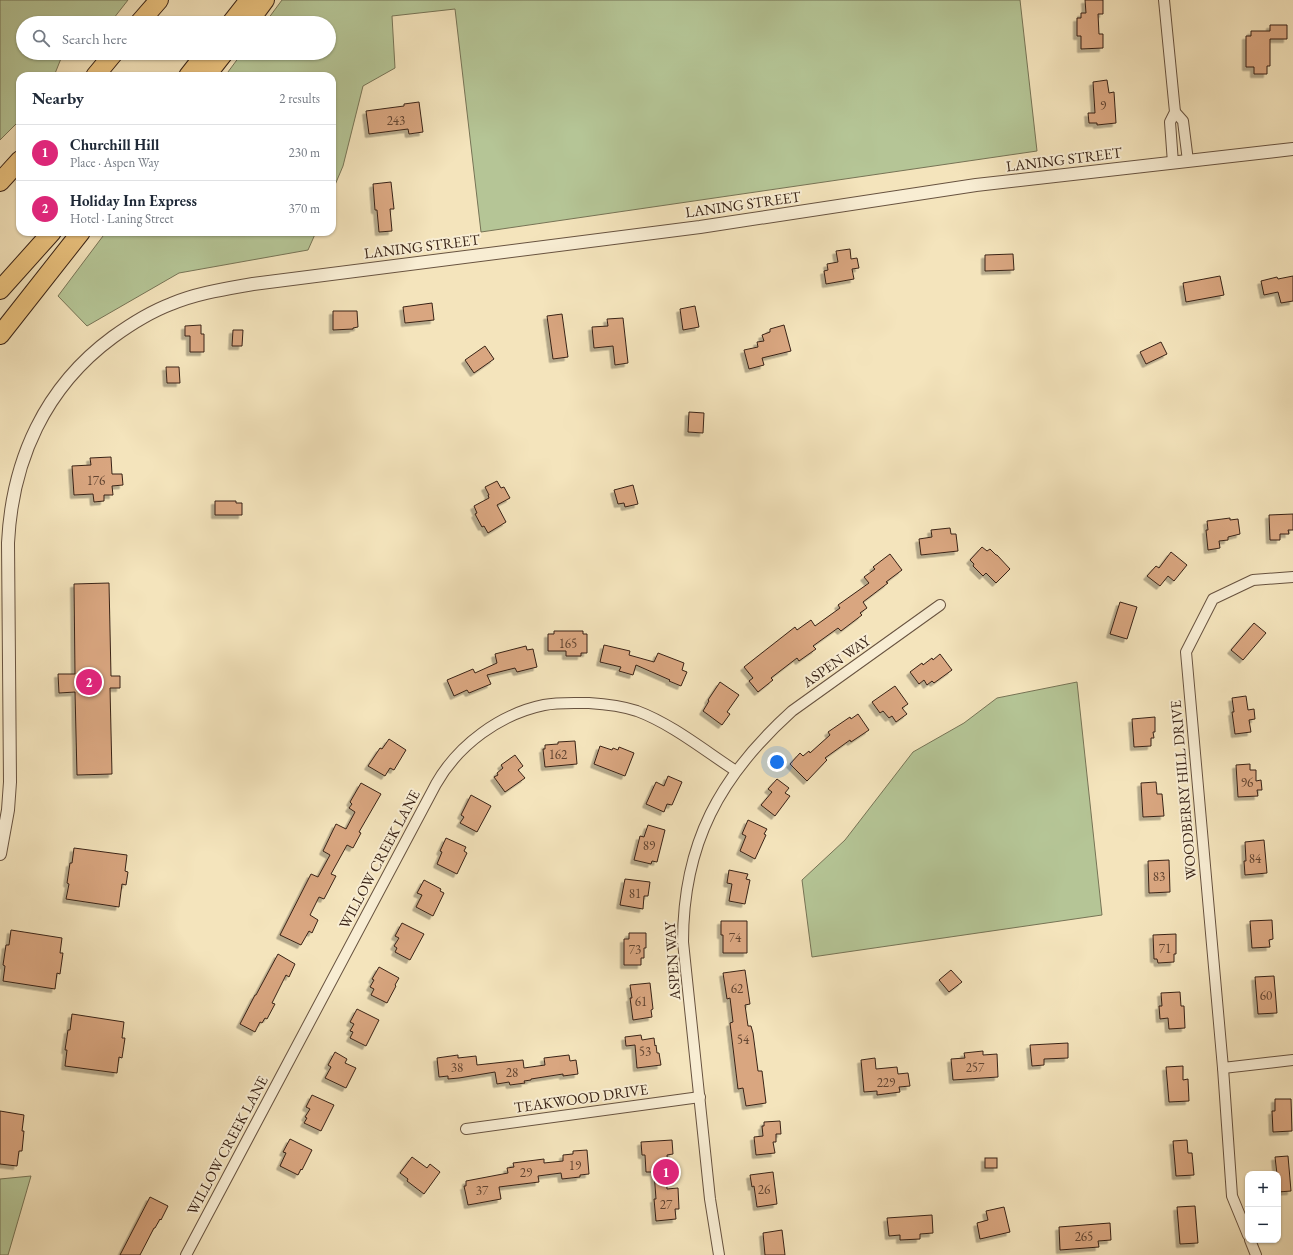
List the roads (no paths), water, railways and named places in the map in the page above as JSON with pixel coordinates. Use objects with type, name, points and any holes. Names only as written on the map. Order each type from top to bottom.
[{"type":"highway","points":[[145,16],[159,0]]},
{"type":"highway","points":[[236,16],[249,0]]},
{"type":"highway","points":[[253,16],[264,0]]},
{"type":"highway","points":[[97,72],[108,60]]},
{"type":"highway","points":[[191,72],[201,60]]},
{"type":"highway","points":[[209,72],[219,60]]},
{"type":"highway","points":[[0,182],[16,164]]},
{"type":"highway","points":[[0,290],[48,236]]},
{"type":"highway","points":[[0,335],[78,236]]},
{"type":"street","points":[[1164,0],[1175,112],[1170,122],[1173,163]]},
{"type":"street","points":[[1175,112],[1183,121],[1188,161]]},
{"type":"street","name":"LANING STREET","points":[[0,854],[7,817],[10,782],[8,527],[12,497],[36,426],[50,402],[65,381],[101,346],[122,330],[145,316],[170,304],[195,295],[253,284],[700,227],[976,185],[1293,149]]},
{"type":"street","name":"WOODBERRY HILL DRIVE","points":[[1245,1228],[1232,1196],[1223,1068],[1186,652],[1213,599],[1253,580],[1293,577]]},
{"type":"street","name":"ASPEN WAY","points":[[719,1255],[710,1199],[683,942],[685,908],[692,864],[700,839],[716,802],[736,771],[757,745],[792,711],[940,605]]},
{"type":"street","name":"WILLOW CREEK LANE","points":[[186,1255],[436,784],[451,762],[468,744],[496,725],[531,708],[558,704],[602,704],[633,710],[654,718],[736,771]]},
{"type":"street","points":[[1223,1068],[1293,1060]]},
{"type":"street","name":"TEAKWOOD DRIVE","points":[[466,1129],[700,1098]]},
{"type":"street","points":[[1251,1243],[1256,1255]]},
{"type":"place","name":"Holiday Inn Express","points":[[89,682]]},
{"type":"place","name":"Churchill Hill","points":[[666,1172]]}]
